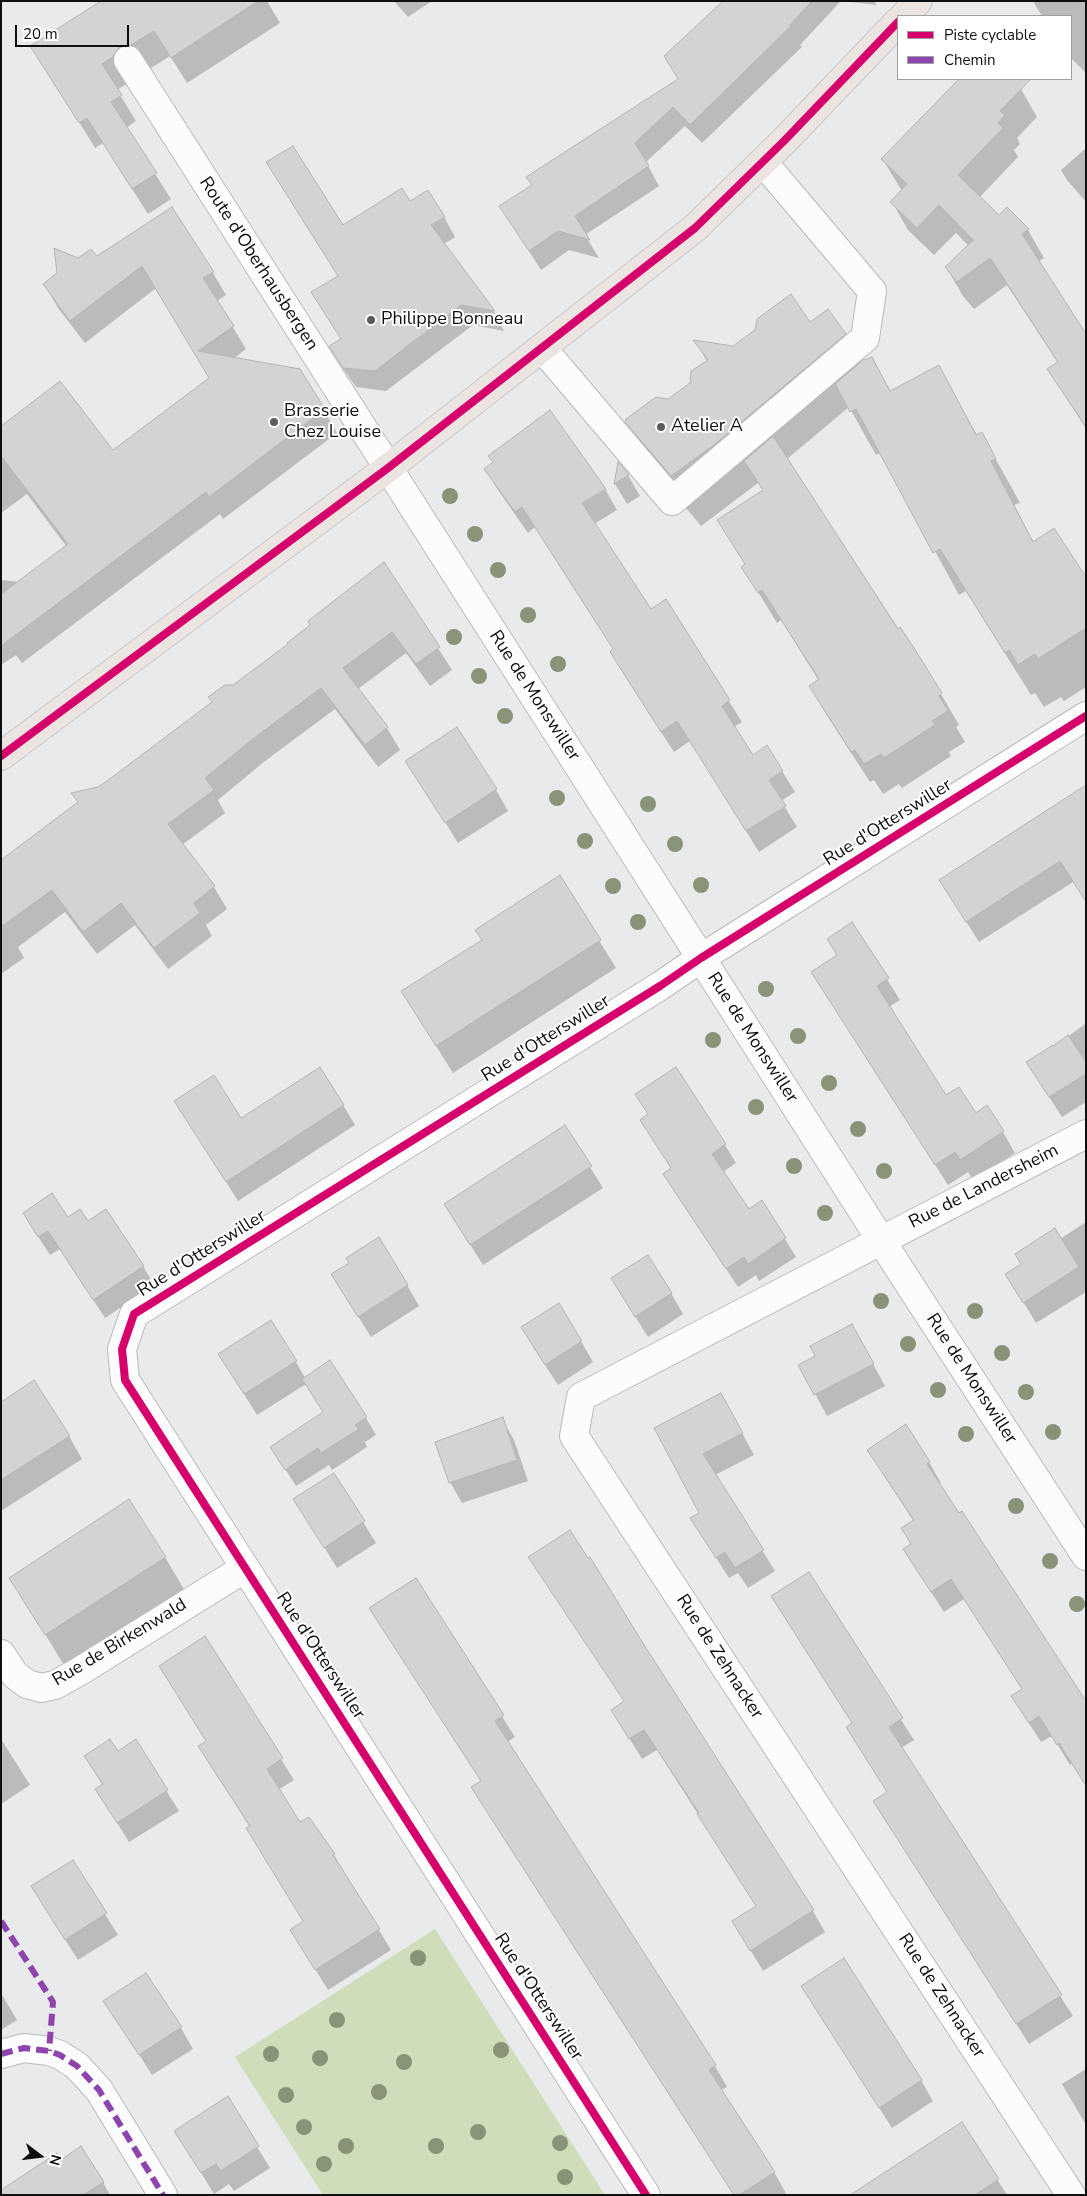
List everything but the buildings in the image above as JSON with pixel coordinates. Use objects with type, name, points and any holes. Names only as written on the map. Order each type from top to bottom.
[{"type":"main road","points":[[905,15],[918,1]]},
{"type":"main road","points":[[1,756],[388,468],[695,228],[763,162],[897,23]]},
{"type":"street","name":"Route d'Oberhausbergen","points":[[128,60],[388,468]]},
{"type":"street","points":[[542,348],[672,501],[865,338],[872,291],[763,162]]},
{"type":"street","name":"Rue de Monswiller","points":[[388,468],[881,1240],[1086,1556]]},
{"type":"street","name":"Rue d'Otterswiller","points":[[646,2195],[125,1380],[122,1350],[134,1314],[1086,716]]},
{"type":"street","name":"Rue de Landersheim","points":[[881,1240],[1086,1134]]},
{"type":"street","name":"Rue de Zehnacker","points":[[881,1240],[581,1397],[574,1436],[1071,2195]]},
{"type":"street","name":"Rue de Birkenwald","points":[[1,1654],[15,1675],[27,1684],[41,1688],[55,1685],[245,1568]]},
{"type":"street","points":[[1,2054],[24,2048],[49,2051],[60,2055],[77,2066],[99,2090],[163,2195]]},
{"type":"green space","points":[[435,1929],[605,2195],[323,2195],[235,2057]]},
{"type":"marked path","points":[[1,1921],[53,2002],[49,2051]]},
{"type":"marked path","points":[[1,2054],[24,2048],[49,2051],[60,2055],[77,2066],[99,2090],[163,2195]]},
{"type":"cycle path","points":[[1,756],[388,468],[695,228],[784,141],[897,23]]},
{"type":"cycle path","points":[[646,2195],[125,1380],[122,1349],[134,1314],[660,986],[701,958],[1086,716]]},
{"type":"place","name":"Philippe Bonneau","points":[[371,320]]},
{"type":"place","name":"Brasserie Chez Louise","points":[[274,422]]},
{"type":"place","name":"Atelier A","points":[[661,427]]}]
